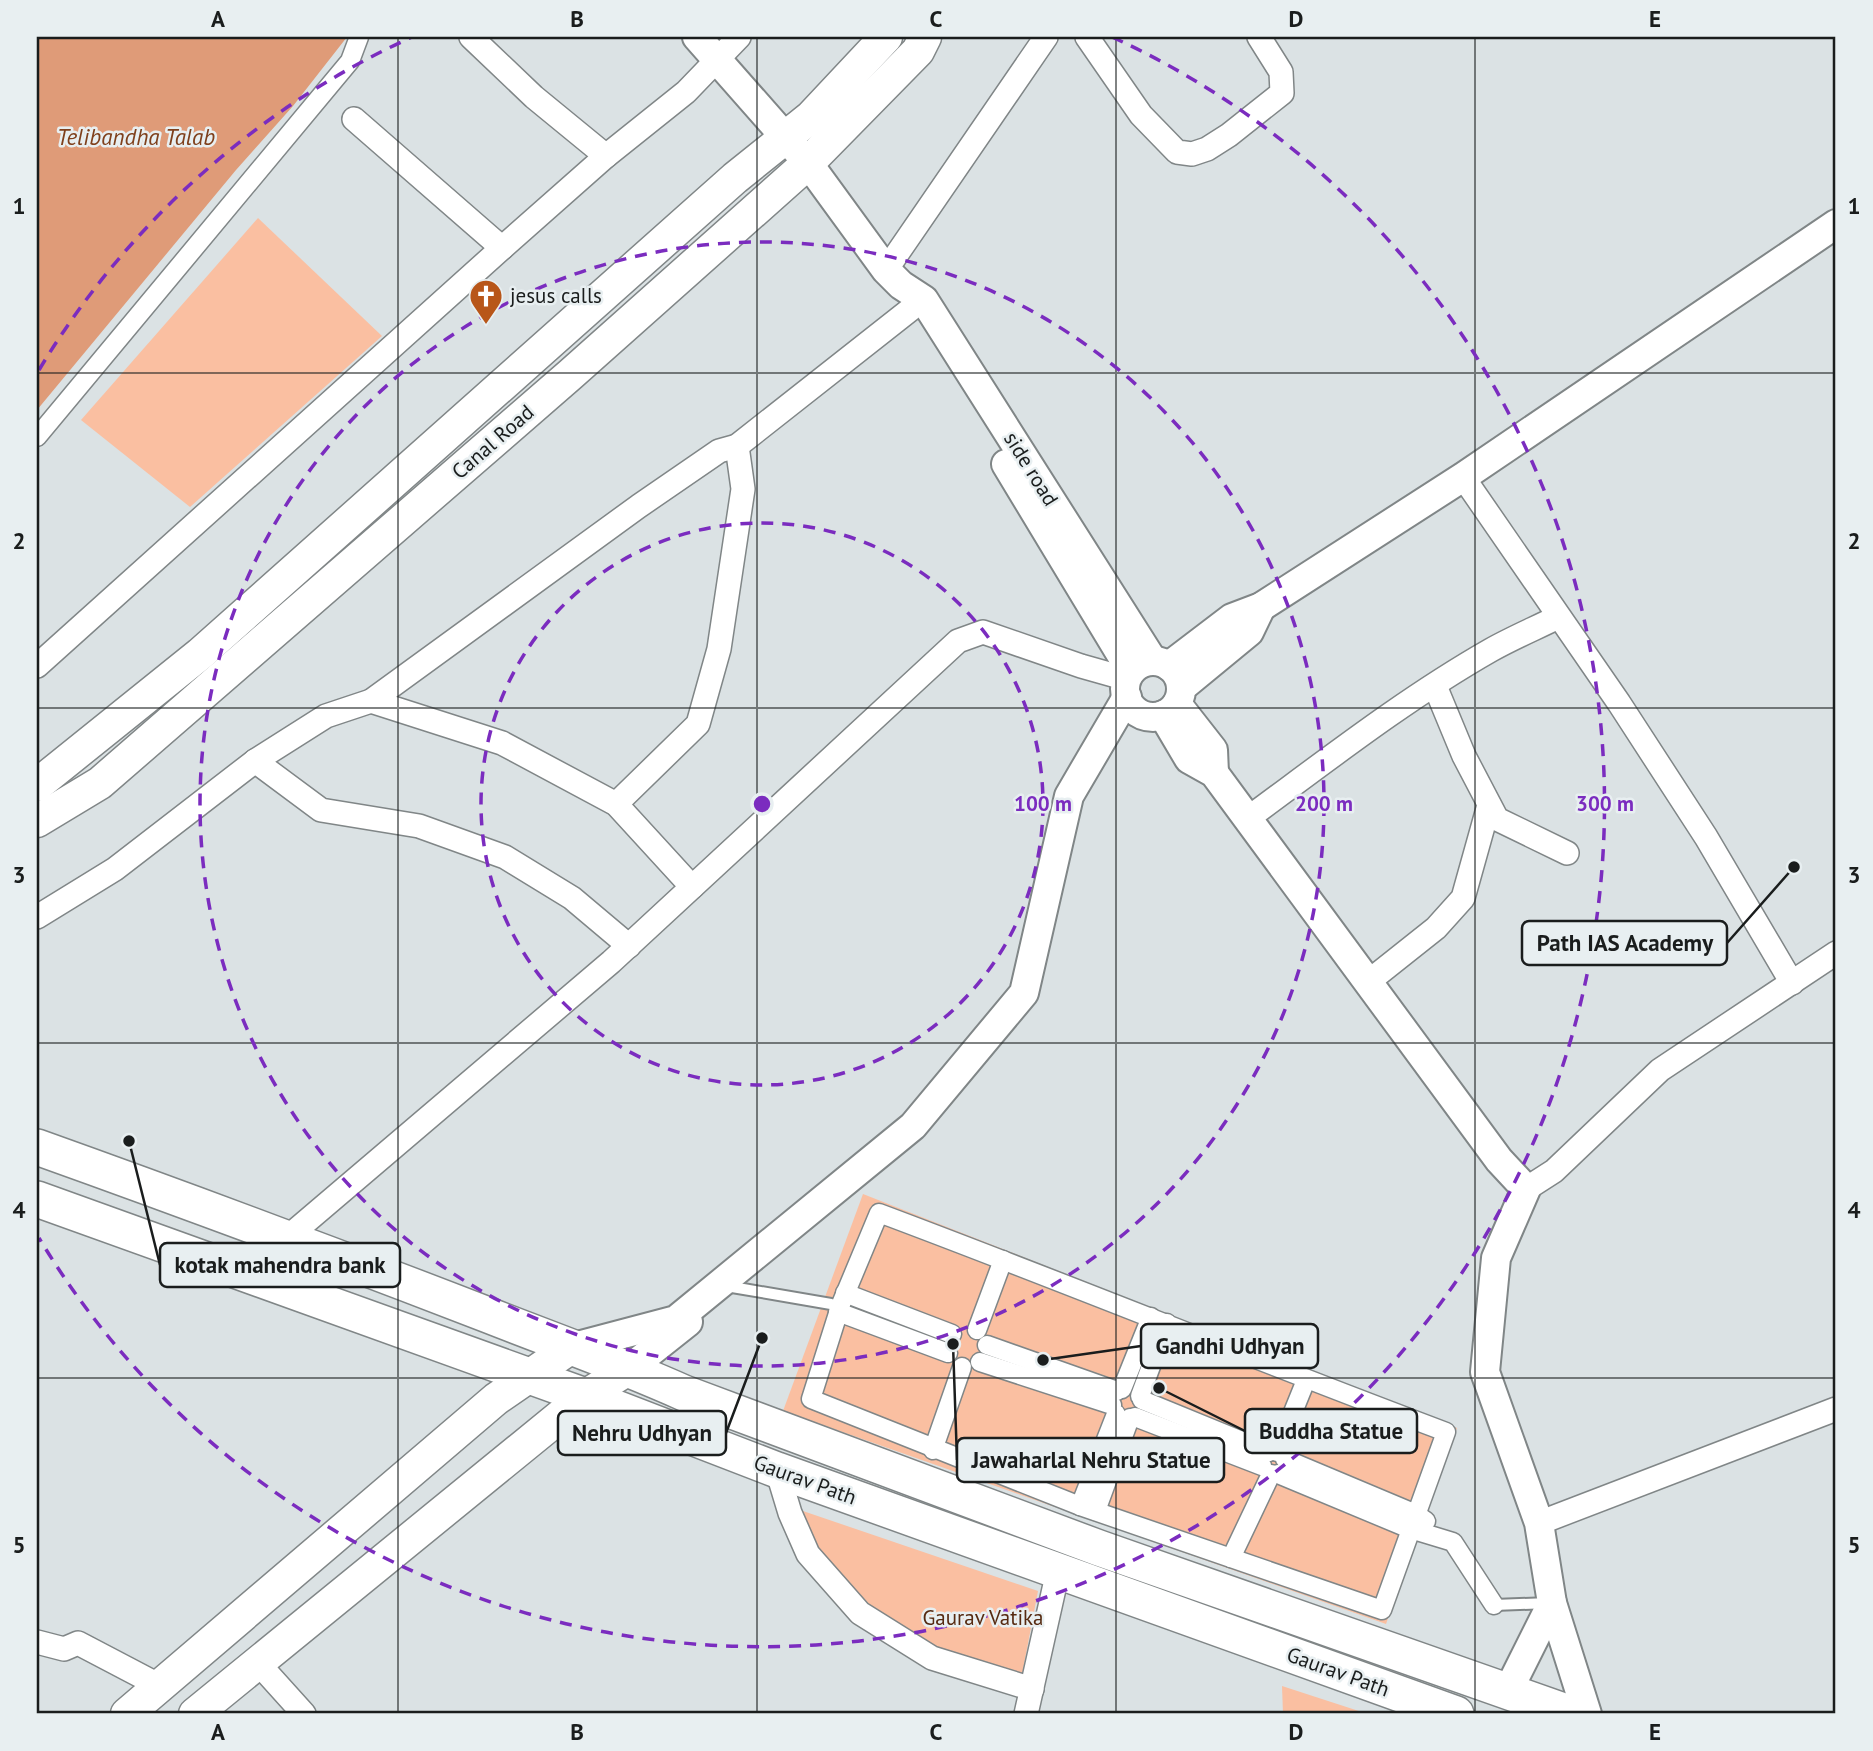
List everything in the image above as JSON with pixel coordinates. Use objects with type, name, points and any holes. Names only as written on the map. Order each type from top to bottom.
[{"type":"main road","name":"Canal Road","points":[[37,785],[200,654],[735,178],[811,117],[886,37]]},
{"type":"main road","name":"Canal Road","points":[[37,821],[100,783],[571,374],[808,163],[918,51],[925,37]]},
{"type":"main road","points":[[37,1147],[288,1237],[570,1348],[630,1368],[684,1393],[1099,1548],[1572,1714]]},
{"type":"main road","name":"Gaurav Path","points":[[37,1199],[585,1396],[777,1470],[1456,1714]]},
{"type":"main road","points":[[127,1714],[496,1399],[570,1348]]},
{"type":"main road","points":[[195,1714],[585,1396],[630,1368]]},
{"type":"street","points":[[37,437],[343,70],[350,61],[359,37]]},
{"type":"street","points":[[471,37],[534,97],[606,156]]},
{"type":"street","name":"side road","points":[[697,37],[808,163],[899,288],[1152,688],[1189,759],[1214,773],[1499,1160],[1526,1189]]},
{"type":"street","points":[[37,666],[606,156],[686,92],[739,37]]},
{"type":"street","points":[[37,917],[115,869],[255,761],[326,716],[370,701],[639,506],[719,451],[737,446],[899,288],[1046,37]]},
{"type":"street","points":[[1087,37],[1140,115],[1177,152],[1192,154],[1207,149],[1229,135],[1282,93],[1281,72],[1259,37]]},
{"type":"street","points":[[354,119],[502,248]]},
{"type":"street","points":[[570,1348],[676,1320],[913,1126],[1024,993],[1069,796],[1152,688],[1249,632],[1261,607],[1463,477],[1836,224]]},
{"type":"street","points":[[616,804],[698,724],[719,649],[743,489],[737,446]]},
{"type":"street","points":[[1463,477],[1619,703],[1706,837],[1792,983]]},
{"type":"street","points":[[1247,819],[1369,729],[1435,686],[1491,650],[1558,617]]},
{"type":"street","points":[[288,1237],[629,946],[958,641],[983,632],[1152,688]]},
{"type":"street","points":[[1435,686],[1464,756],[1497,819],[1567,853]]},
{"type":"street","points":[[630,1368],[869,1177],[926,1124],[1037,994],[1082,801],[1152,688]]},
{"type":"street","points":[[370,701],[502,743],[616,804],[692,887]]},
{"type":"street","points":[[255,761],[321,810],[419,825],[505,857],[572,898],[629,946]]},
{"type":"street","points":[[1368,982],[1436,928],[1464,898],[1489,805]]},
{"type":"street","points":[[1587,1714],[1552,1603],[1539,1523],[1485,1372],[1496,1258],[1526,1189],[1554,1171],[1660,1070],[1834,958]]},
{"type":"street","points":[[879,1213],[1446,1432],[1382,1610],[1088,1509],[933,1450],[811,1399],[839,1303],[879,1213]]},
{"type":"street","points":[[977,1330],[1003,1260]]},
{"type":"street","points":[[839,1303],[952,1334]]},
{"type":"street","points":[[839,1303],[948,1353]]},
{"type":"street","points":[[1088,1509],[1159,1320]]},
{"type":"street","points":[[987,1345],[1274,1463],[1413,1522],[1453,1542],[1494,1605]]},
{"type":"street","points":[[980,1363],[1127,1404]]},
{"type":"street","points":[[933,1450],[962,1367]]},
{"type":"street","points":[[1231,1559],[1274,1463],[1306,1380]]},
{"type":"street","points":[[1539,1523],[1836,1409]]},
{"type":"street","points":[[777,1470],[790,1513],[808,1554],[860,1612],[932,1658],[1032,1689]]},
{"type":"street","points":[[1026,1714],[1058,1571]]},
{"type":"street","points":[[1508,1691],[1552,1603]]},
{"type":"street","points":[[37,1642],[64,1649],[78,1643],[160,1686]]},
{"type":"street","points":[[258,1663],[303,1714]]},
{"type":"lane","points":[[732,1287],[839,1303]]},
{"type":"lane","points":[[1494,1605],[1552,1603]]},
{"type":"green space","points":[[258,218],[382,336],[190,507],[81,420]]},
{"type":"green space","points":[[863,1194],[1457,1428],[1386,1624],[783,1411]]},
{"type":"green space","name":"Gaurav Vatika","points":[[800,1510],[1038,1591],[1021,1680],[936,1646],[870,1605],[819,1550]]},
{"type":"green space","points":[[1282,1686],[1368,1714],[1283,1714]]},
{"type":"water","name":"Telibandha Talab","points":[[37,37],[347,37],[293,106],[236,170],[37,410]]},
{"type":"place","name":"jesus calls","points":[[486,326]]},
{"type":"place","name":"Path IAS Academy","points":[[1794,867]]},
{"type":"place","name":"kotak mahendra bank","points":[[129,1141]]},
{"type":"place","name":"Nehru Udhyan","points":[[762,1338]]},
{"type":"place","name":"Jawaharlal Nehru Statue","points":[[953,1344]]},
{"type":"place","name":"Gandhi Udhyan","points":[[1043,1360]]},
{"type":"place","name":"Buddha Statue","points":[[1159,1388]]}]
